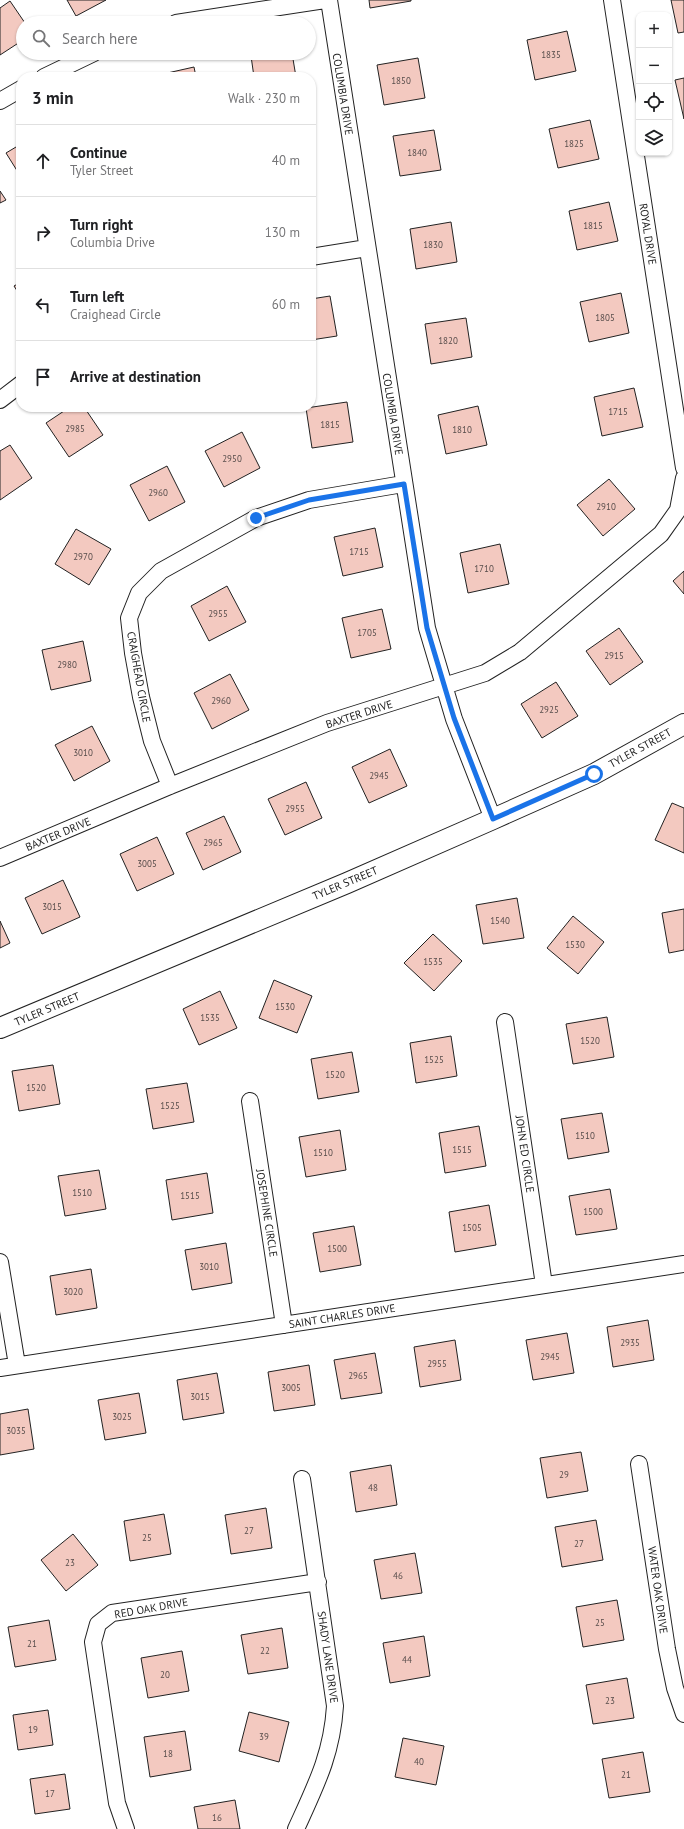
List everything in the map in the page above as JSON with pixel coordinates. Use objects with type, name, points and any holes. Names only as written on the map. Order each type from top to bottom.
[{"type":"street","points":[[222,16],[326,0]]},
{"type":"street","name":"COLUMBIA DRIVE","points":[[329,0],[427,628],[454,718],[493,819]]},
{"type":"street","name":"ROYAL DRIVE","points":[[612,0],[684,468]]},
{"type":"street","points":[[54,72],[79,60]]},
{"type":"street","points":[[0,101],[16,92]]},
{"type":"street","points":[[316,256],[367,248]]},
{"type":"street","points":[[0,400],[16,388]]},
{"type":"street","name":"BAXTER DRIVE","points":[[0,858],[170,786],[327,724],[485,673],[520,652],[661,534],[678,510],[684,478]]},
{"type":"street","name":"CRAIGHEAD CIRCLE","points":[[170,786],[152,741],[141,697],[133,653],[129,618],[139,593],[161,571],[256,518],[309,500],[404,484]]},
{"type":"street","name":"TYLER STREET","points":[[0,1028],[332,889],[493,819],[594,774],[684,724]]},
{"type":"street","name":"JOHN ED CIRCLE","points":[[505,1022],[544,1285]]},
{"type":"street","name":"JOSEPHINE CIRCLE","points":[[250,1101],[284,1325]]},
{"type":"street","points":[[0,1262],[17,1366]]},
{"type":"street","name":"SAINT CHARLES DRIVE","points":[[0,1368],[684,1264]]},
{"type":"street","name":"WATER OAK DRIVE","points":[[639,1464],[667,1649],[675,1688],[684,1714]]},
{"type":"street","name":"SHADY LANE DRIVE","points":[[296,1829],[323,1769],[334,1731],[335,1706],[333,1682],[302,1479]]},
{"type":"street","name":"RED OAK DRIVE","points":[[126,1829],[117,1803],[93,1642],[98,1624],[112,1613],[318,1582]]},
{"type":"building","points":[[67,0],[106,0],[76,16]]},
{"type":"building","points":[[369,0],[411,0],[411,1],[370,8]]},
{"type":"building","points":[[671,0],[684,0],[684,32],[678,33]]},
{"type":"building","points":[[10,1],[20,16],[16,16],[16,45],[0,55],[0,8]]},
{"type":"building","points":[[567,31],[576,71],[535,80],[527,40]]},
{"type":"building","points":[[418,58],[425,98],[384,105],[377,65]]},
{"type":"building","points":[[252,60],[293,60],[295,72],[253,72]]},
{"type":"building","points":[[194,67],[195,72],[172,72]]},
{"type":"building","points":[[684,78],[684,119],[675,80]]},
{"type":"building","points":[[590,120],[599,159],[558,168],[549,129]]},
{"type":"building","points":[[434,130],[441,170],[400,176],[393,136]]},
{"type":"building","points":[[16,147],[16,169],[6,153]]},
{"type":"building","points":[[0,191],[6,200],[0,203]]},
{"type":"building","points":[[609,202],[618,241],[577,250],[569,211]]},
{"type":"building","points":[[451,222],[457,262],[416,269],[410,229]]},
{"type":"building","points":[[621,293],[629,333],[589,342],[580,302]]},
{"type":"building","points":[[330,296],[337,336],[316,339],[316,298]]},
{"type":"building","points":[[466,318],[472,357],[431,364],[425,324]]},
{"type":"building","points":[[634,388],[643,427],[602,436],[594,397]]},
{"type":"building","points":[[347,402],[353,442],[312,448],[307,412],[316,412],[316,407]]},
{"type":"building","points":[[478,406],[487,445],[446,454],[438,415]]},
{"type":"building","points":[[62,412],[87,412],[103,435],[69,457],[46,423]]},
{"type":"building","points":[[242,432],[260,468],[224,487],[205,451]]},
{"type":"building","points":[[10,445],[32,478],[0,500],[0,451]]},
{"type":"building","points":[[167,466],[185,502],[149,521],[130,485]]},
{"type":"building","points":[[609,479],[635,509],[603,536],[577,505]]},
{"type":"building","points":[[375,528],[383,567],[343,576],[334,537]]},
{"type":"building","points":[[76,529],[111,549],[89,585],[55,564]]},
{"type":"building","points":[[500,544],[509,584],[468,593],[460,553]]},
{"type":"building","points":[[684,571],[684,594],[673,581]]},
{"type":"building","points":[[227,586],[246,622],[209,641],[191,606]]},
{"type":"building","points":[[382,609],[391,649],[351,658],[342,618]]},
{"type":"building","points":[[619,628],[643,662],[610,685],[586,651]]},
{"type":"building","points":[[83,641],[91,681],[51,690],[42,650]]},
{"type":"building","points":[[230,674],[249,710],[212,729],[194,693]]},
{"type":"building","points":[[556,682],[578,716],[542,738],[521,704]]},
{"type":"building","points":[[92,726],[110,761],[74,781],[55,745]]},
{"type":"building","points":[[390,749],[407,786],[369,803],[352,767]]},
{"type":"building","points":[[306,782],[322,818],[285,835],[268,799]]},
{"type":"building","points":[[672,803],[684,808],[684,853],[655,840]]},
{"type":"building","points":[[224,816],[241,852],[203,870],[186,833]]},
{"type":"building","points":[[157,837],[174,874],[137,891],[120,854]]},
{"type":"building","points":[[63,880],[80,917],[42,934],[25,898]]},
{"type":"building","points":[[517,898],[524,938],[483,944],[476,905]]},
{"type":"building","points":[[684,909],[684,950],[669,953],[662,913]]},
{"type":"building","points":[[573,916],[604,942],[578,974],[547,948]]},
{"type":"building","points":[[0,921],[10,943],[0,948]]},
{"type":"building","points":[[433,934],[462,961],[434,991],[404,963]]},
{"type":"building","points":[[274,980],[312,996],[297,1033],[259,1018]]},
{"type":"building","points":[[220,991],[237,1028],[199,1045],[183,1009]]},
{"type":"building","points":[[607,1017],[614,1057],[573,1064],[566,1024]]},
{"type":"building","points":[[451,1036],[457,1076],[416,1083],[410,1043]]},
{"type":"building","points":[[352,1052],[359,1092],[318,1099],[311,1059]]},
{"type":"building","points":[[53,1065],[60,1104],[19,1111],[12,1071]]},
{"type":"building","points":[[187,1083],[194,1122],[153,1129],[146,1089]]},
{"type":"building","points":[[602,1113],[609,1152],[568,1159],[561,1119]]},
{"type":"building","points":[[479,1126],[486,1166],[445,1173],[439,1133]]},
{"type":"building","points":[[340,1130],[346,1170],[306,1177],[299,1137]]},
{"type":"building","points":[[99,1170],[106,1209],[65,1216],[58,1176]]},
{"type":"building","points":[[207,1173],[213,1213],[172,1220],[166,1180]]},
{"type":"building","points":[[610,1189],[617,1229],[576,1235],[569,1196]]},
{"type":"building","points":[[489,1205],[496,1245],[455,1252],[449,1212]]},
{"type":"building","points":[[354,1226],[361,1265],[320,1272],[313,1233]]},
{"type":"building","points":[[226,1243],[232,1283],[192,1290],[185,1250]]},
{"type":"building","points":[[91,1269],[97,1308],[56,1315],[50,1276]]},
{"type":"building","points":[[648,1320],[654,1360],[613,1367],[607,1327]]},
{"type":"building","points":[[567,1333],[574,1373],[533,1380],[526,1340]]},
{"type":"building","points":[[455,1340],[461,1380],[420,1387],[414,1347]]},
{"type":"building","points":[[375,1353],[382,1393],[341,1399],[334,1360]]},
{"type":"building","points":[[309,1365],[315,1405],[274,1411],[268,1372]]},
{"type":"building","points":[[217,1373],[224,1413],[183,1420],[177,1380]]},
{"type":"building","points":[[139,1393],[146,1433],[105,1440],[98,1400]]},
{"type":"building","points":[[28,1409],[34,1449],[0,1455],[0,1414]]},
{"type":"building","points":[[581,1452],[588,1491],[547,1498],[540,1458]]},
{"type":"building","points":[[391,1465],[397,1505],[356,1512],[350,1472]]},
{"type":"building","points":[[266,1508],[272,1548],[231,1554],[225,1515]]},
{"type":"building","points":[[164,1514],[171,1554],[130,1561],[124,1521]]},
{"type":"building","points":[[596,1520],[603,1560],[562,1567],[555,1527]]},
{"type":"building","points":[[73,1534],[98,1565],[66,1591],[41,1560]]},
{"type":"building","points":[[415,1553],[422,1593],[381,1599],[374,1560]]},
{"type":"building","points":[[617,1600],[624,1640],[583,1647],[576,1607]]},
{"type":"building","points":[[49,1620],[56,1660],[15,1667],[8,1627]]},
{"type":"building","points":[[282,1628],[288,1668],[248,1674],[241,1635]]},
{"type":"building","points":[[424,1636],[430,1676],[390,1683],[383,1643]]},
{"type":"building","points":[[182,1651],[189,1691],[148,1698],[141,1658]]},
{"type":"building","points":[[627,1678],[634,1718],[593,1724],[586,1685]]},
{"type":"building","points":[[48,1710],[53,1745],[18,1750],[13,1715]]},
{"type":"building","points":[[249,1712],[289,1722],[279,1762],[239,1751]]},
{"type":"building","points":[[185,1731],[191,1770],[150,1777],[144,1737]]},
{"type":"building","points":[[403,1738],[444,1746],[436,1785],[395,1777]]},
{"type":"building","points":[[643,1752],[650,1792],[609,1798],[602,1759]]},
{"type":"building","points":[[65,1774],[70,1809],[35,1814],[30,1779]]},
{"type":"building","points":[[235,1800],[240,1829],[198,1829],[194,1807]]},
{"type":"route","points":[[256,518],[309,500],[404,484],[427,628],[454,718],[493,819],[594,774]]}]
